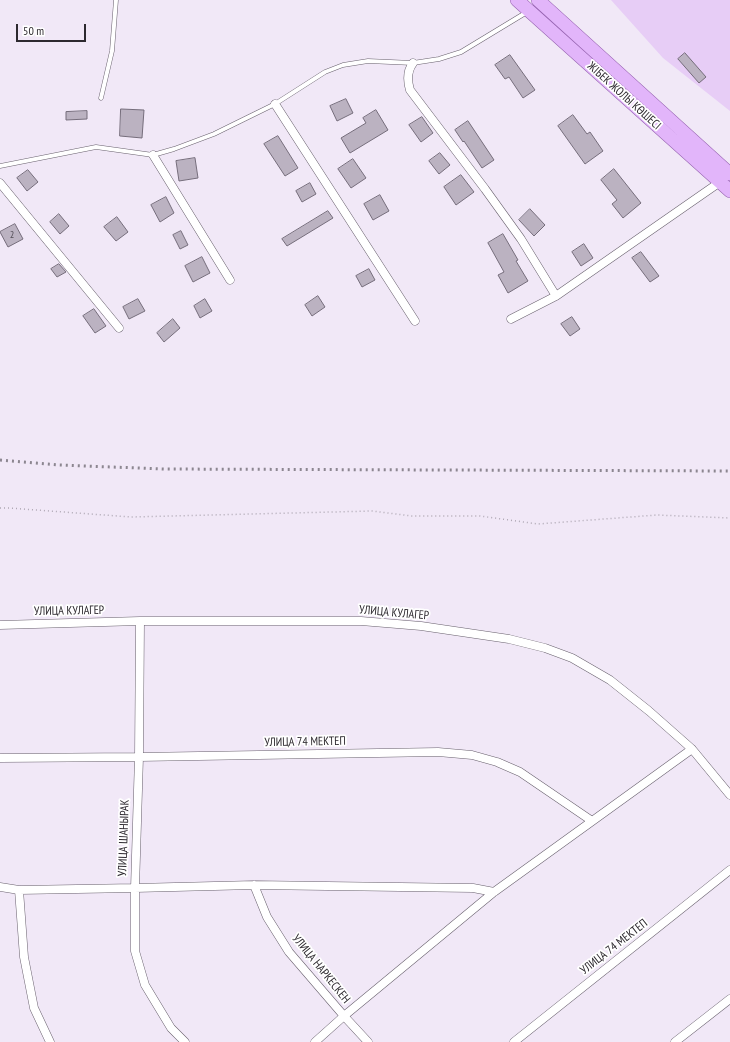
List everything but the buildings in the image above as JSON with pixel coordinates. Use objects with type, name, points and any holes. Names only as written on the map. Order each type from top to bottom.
[{"type":"main road","name":"ЖІБЕК ЖОЛЫ КӨШЕСІ","points":[[517,0],[725,178]]},
{"type":"main road","name":"ЖІБЕК ЖОЛЫ КӨШЕСІ","points":[[540,1],[725,178],[730,192]]},
{"type":"street","points":[[529,10],[540,1]]},
{"type":"street","points":[[413,63],[410,67],[407,81],[410,90],[521,239],[556,296]]},
{"type":"street","points":[[275,104],[415,321]]},
{"type":"street","points":[[153,155],[230,280]]},
{"type":"street","points":[[511,319],[556,296],[725,178]]},
{"type":"street","points":[[0,183],[119,328]]},
{"type":"street","name":"УЛИЦА КУЛАГЕР","points":[[0,624],[140,621],[361,621],[421,626],[509,639],[545,648],[572,658],[610,680],[649,710],[692,749],[730,795]]},
{"type":"street","name":"УЛИЦА ШАНЫРАК","points":[[140,621],[135,951],[145,985],[171,1028],[185,1042]]},
{"type":"street","points":[[315,1042],[344,1016],[494,892],[692,749]]},
{"type":"street","name":"УЛИЦА 74 МЕКТЕП","points":[[0,758],[438,752],[472,755],[497,762],[520,772],[592,821]]},
{"type":"street","name":"УЛИЦА 74 МЕКТЕП","points":[[514,1042],[730,870]]},
{"type":"street","points":[[0,887],[19,890],[254,885],[473,888],[494,892]]},
{"type":"street","name":"УЛИЦА НАРКЕСКЕН","points":[[254,885],[267,917],[289,952],[368,1042]]},
{"type":"street","points":[[19,890],[24,957],[34,1008],[50,1042]]},
{"type":"street","points":[[675,1042],[730,999]]},
{"type":"lane","points":[[101,98],[112,50],[116,0]]},
{"type":"lane","points":[[0,166],[96,147],[153,155],[174,149],[214,134],[275,104],[325,72],[343,65],[368,61],[413,63],[439,59],[461,52],[529,10]]},
{"type":"path","points":[[0,508],[131,517],[372,511],[412,516],[480,516],[538,524],[657,515],[730,518]]},
{"type":"shaded area","points":[[611,0],[730,0],[730,111],[663,58]]},
{"type":"railway","points":[[0,460],[59,465],[164,469],[730,471]]}]
